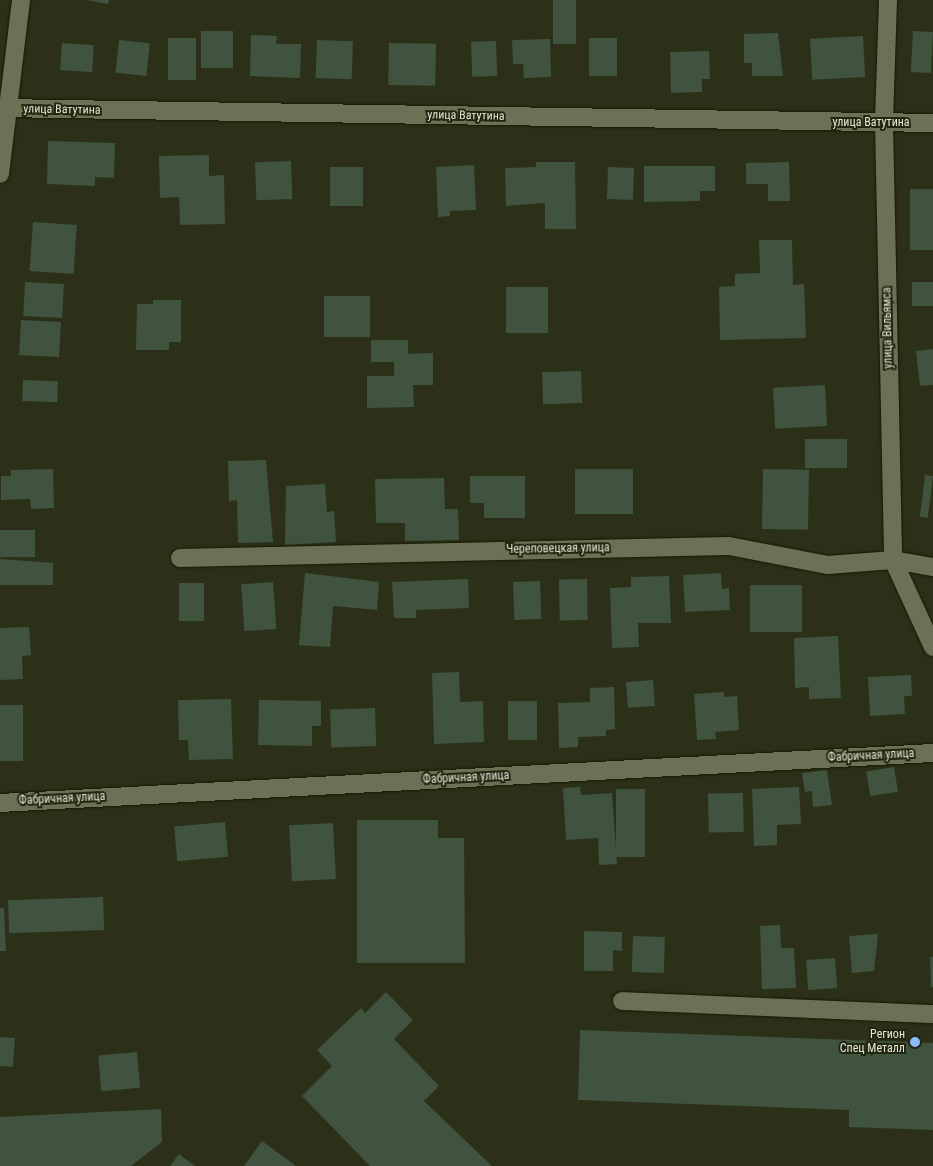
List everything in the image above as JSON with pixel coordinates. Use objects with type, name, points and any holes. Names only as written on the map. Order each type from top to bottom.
[{"type":"street","points":[[0,174],[4,108],[21,0]]},
{"type":"street","name":"улица Вильямса","points":[[888,0],[884,123],[893,560],[933,647]]},
{"type":"street","name":"улица Ватутина","points":[[4,108],[933,123]]},
{"type":"street","name":"Череповецкая улица","points":[[180,558],[729,546],[828,565],[893,560],[933,567]]},
{"type":"street","name":"Фабричная улица","points":[[0,803],[933,752]]},
{"type":"street","points":[[622,1002],[933,1014]]},
{"type":"building","points":[[87,0],[109,0],[108,4]]},
{"type":"building","points":[[553,0],[576,0],[576,44],[553,44]]},
{"type":"building","points":[[201,31],[233,31],[233,68],[201,68]]},
{"type":"building","points":[[913,31],[933,32],[931,73],[911,72]]},
{"type":"building","points":[[778,33],[783,76],[752,76],[752,63],[744,63],[744,34]]},
{"type":"building","points":[[251,35],[277,36],[276,44],[301,44],[300,78],[250,76]]},
{"type":"building","points":[[863,36],[865,77],[812,80],[810,39]]},
{"type":"building","points":[[168,38],[196,38],[196,80],[168,80]]},
{"type":"building","points":[[589,38],[617,38],[617,76],[589,76]]},
{"type":"building","points":[[550,39],[551,77],[524,78],[523,64],[513,64],[512,40]]},
{"type":"building","points":[[119,40],[150,43],[146,76],[116,73]]},
{"type":"building","points":[[317,40],[353,41],[352,79],[316,78]]},
{"type":"building","points":[[496,41],[497,76],[472,77],[471,42]]},
{"type":"building","points":[[62,43],[94,45],[92,72],[60,70]]},
{"type":"building","points":[[389,43],[436,44],[435,86],[388,85]]},
{"type":"building","points":[[709,51],[710,79],[702,79],[702,92],[671,93],[670,52]]},
{"type":"building","points":[[48,141],[115,143],[114,178],[95,177],[95,186],[47,184]]},
{"type":"building","points":[[209,155],[209,176],[224,175],[225,224],[180,225],[179,197],[160,198],[159,156]]},
{"type":"building","points":[[291,161],[292,199],[256,200],[255,162]]},
{"type":"building","points":[[536,162],[575,162],[576,229],[545,229],[545,203],[506,206],[505,168],[536,167]]},
{"type":"building","points":[[789,162],[790,201],[768,201],[768,184],[746,184],[746,163]]},
{"type":"building","points":[[474,165],[476,210],[450,211],[450,216],[438,217],[436,167]]},
{"type":"building","points":[[644,166],[715,166],[715,191],[700,191],[700,201],[644,202]]},
{"type":"building","points":[[330,167],[363,167],[363,206],[330,206]]},
{"type":"building","points":[[608,167],[634,168],[633,200],[607,199]]},
{"type":"building","points":[[910,189],[933,189],[933,250],[910,250]]},
{"type":"building","points":[[33,222],[77,225],[73,274],[30,271]]},
{"type":"building","points":[[759,240],[792,240],[793,285],[804,284],[806,338],[720,340],[719,287],[735,286],[735,274],[760,273]]},
{"type":"building","points":[[25,282],[64,284],[62,318],[23,316]]},
{"type":"building","points":[[912,282],[933,282],[933,306],[912,306]]},
{"type":"building","points":[[506,287],[548,287],[548,333],[506,333]]},
{"type":"building","points":[[324,296],[370,296],[370,337],[324,337]]},
{"type":"building","points":[[153,300],[181,300],[181,342],[169,342],[169,350],[136,350],[137,304],[153,304]]},
{"type":"building","points":[[21,320],[61,322],[59,357],[19,355]]},
{"type":"building","points":[[371,340],[408,340],[408,354],[433,353],[433,385],[413,385],[414,407],[367,408],[367,376],[394,376],[394,362],[371,362]]},
{"type":"building","points":[[933,349],[933,385],[920,386],[916,351]]},
{"type":"building","points":[[581,371],[582,403],[543,404],[542,372]]},
{"type":"building","points":[[23,380],[58,381],[57,402],[22,401]]},
{"type":"building","points":[[825,385],[827,426],[775,429],[773,388]]},
{"type":"building","points":[[805,439],[847,439],[847,468],[805,468]]},
{"type":"building","points":[[266,460],[273,542],[238,543],[237,500],[229,501],[228,461]]},
{"type":"building","points":[[53,469],[54,508],[31,509],[30,499],[1,500],[1,476],[11,476],[11,470]]},
{"type":"building","points":[[575,469],[633,469],[633,514],[575,514]]},
{"type":"building","points":[[763,469],[809,470],[808,530],[762,529]]},
{"type":"building","points":[[925,475],[933,476],[928,518],[920,517]]},
{"type":"building","points":[[470,476],[525,476],[525,518],[484,518],[484,503],[470,503]]},
{"type":"building","points":[[444,478],[445,509],[458,509],[459,540],[405,541],[405,523],[376,523],[375,479]]},
{"type":"building","points":[[325,484],[327,512],[334,511],[336,542],[285,545],[286,486]]},
{"type":"building","points":[[0,530],[35,530],[35,557],[0,557]]},
{"type":"building","points":[[0,559],[53,563],[53,585],[0,585]]},
{"type":"building","points":[[305,573],[379,582],[377,610],[333,606],[330,647],[299,645]]},
{"type":"building","points":[[721,573],[722,589],[729,588],[730,610],[685,612],[683,575]]},
{"type":"building","points":[[669,576],[671,623],[638,623],[639,647],[612,648],[610,588],[631,587],[631,577]]},
{"type":"building","points":[[468,579],[469,608],[416,610],[416,618],[394,618],[392,582]]},
{"type":"building","points":[[559,579],[587,579],[588,620],[560,620]]},
{"type":"building","points":[[540,581],[541,619],[514,620],[513,582]]},
{"type":"building","points":[[273,582],[276,629],[244,631],[241,584]]},
{"type":"building","points":[[179,583],[204,583],[204,621],[179,621]]},
{"type":"building","points":[[750,585],[802,585],[802,632],[750,632]]},
{"type":"building","points":[[29,627],[31,655],[22,656],[23,679],[0,680],[0,628]]},
{"type":"building","points":[[838,636],[841,698],[809,699],[809,687],[795,688],[794,638]]},
{"type":"building","points":[[459,672],[460,702],[483,701],[484,742],[434,744],[432,673]]},
{"type":"building","points":[[911,675],[912,696],[904,696],[905,714],[870,716],[868,677]]},
{"type":"building","points":[[653,680],[655,706],[628,708],[626,682]]},
{"type":"building","points":[[614,687],[615,729],[606,730],[606,736],[578,737],[578,747],[559,748],[558,703],[590,702],[590,688]]},
{"type":"building","points":[[724,692],[724,697],[737,696],[739,730],[715,732],[716,739],[697,740],[694,694]]},
{"type":"building","points":[[231,699],[233,759],[189,760],[188,740],[179,740],[178,700]]},
{"type":"building","points":[[259,700],[321,701],[321,726],[312,726],[312,746],[258,745]]},
{"type":"building","points":[[508,701],[537,701],[537,740],[508,740]]},
{"type":"building","points":[[0,705],[23,705],[23,761],[0,761]]},
{"type":"building","points":[[375,708],[376,746],[331,748],[330,710]]},
{"type":"building","points":[[894,767],[898,792],[870,796],[866,771]]},
{"type":"building","points":[[827,770],[832,805],[813,807],[812,791],[805,792],[802,773]]},
{"type":"building","points":[[580,787],[581,795],[612,793],[617,864],[599,865],[598,838],[566,840],[563,788]]},
{"type":"building","points":[[799,787],[801,824],[777,825],[777,845],[754,846],[752,789]]},
{"type":"building","points":[[616,789],[645,789],[645,857],[616,857]]},
{"type":"building","points":[[743,793],[744,832],[709,833],[708,794]]},
{"type":"building","points":[[357,820],[438,820],[438,838],[464,838],[465,963],[357,963]]},
{"type":"building","points":[[225,822],[228,857],[177,861],[174,826]]},
{"type":"building","points":[[333,823],[336,879],[292,881],[289,825]]},
{"type":"building","points":[[103,897],[104,930],[9,933],[8,900]]},
{"type":"building","points":[[0,908],[4,908],[6,951],[0,951]]},
{"type":"building","points":[[780,925],[781,948],[794,948],[796,988],[762,989],[760,926]]},
{"type":"building","points":[[584,931],[622,932],[622,951],[613,950],[613,971],[584,971]]},
{"type":"building","points":[[878,934],[874,971],[852,973],[849,936]]},
{"type":"building","points":[[633,936],[665,937],[664,973],[632,972]]},
{"type":"building","points":[[930,957],[933,957],[933,987],[931,987]]},
{"type":"building","points":[[835,958],[837,988],[808,990],[806,960]]},
{"type":"building","points":[[386,992],[413,1020],[394,1039],[439,1086],[424,1101],[492,1166],[370,1166],[302,1096],[332,1066],[317,1050],[361,1008],[365,1013]]},
{"type":"building","points":[[580,1030],[933,1043],[933,1130],[849,1127],[849,1110],[578,1100]]},
{"type":"building","points":[[0,1037],[15,1038],[13,1067],[0,1066]]},
{"type":"building","points":[[137,1052],[140,1088],[101,1091],[98,1055]]},
{"type":"building","points":[[161,1109],[162,1142],[131,1166],[0,1166],[0,1117]]},
{"type":"building","points":[[262,1141],[296,1166],[244,1166]]},
{"type":"building","points":[[179,1154],[195,1166],[170,1166]]},
{"type":"place","name":"Регион Спец Металл","points":[[915,1042]]}]
